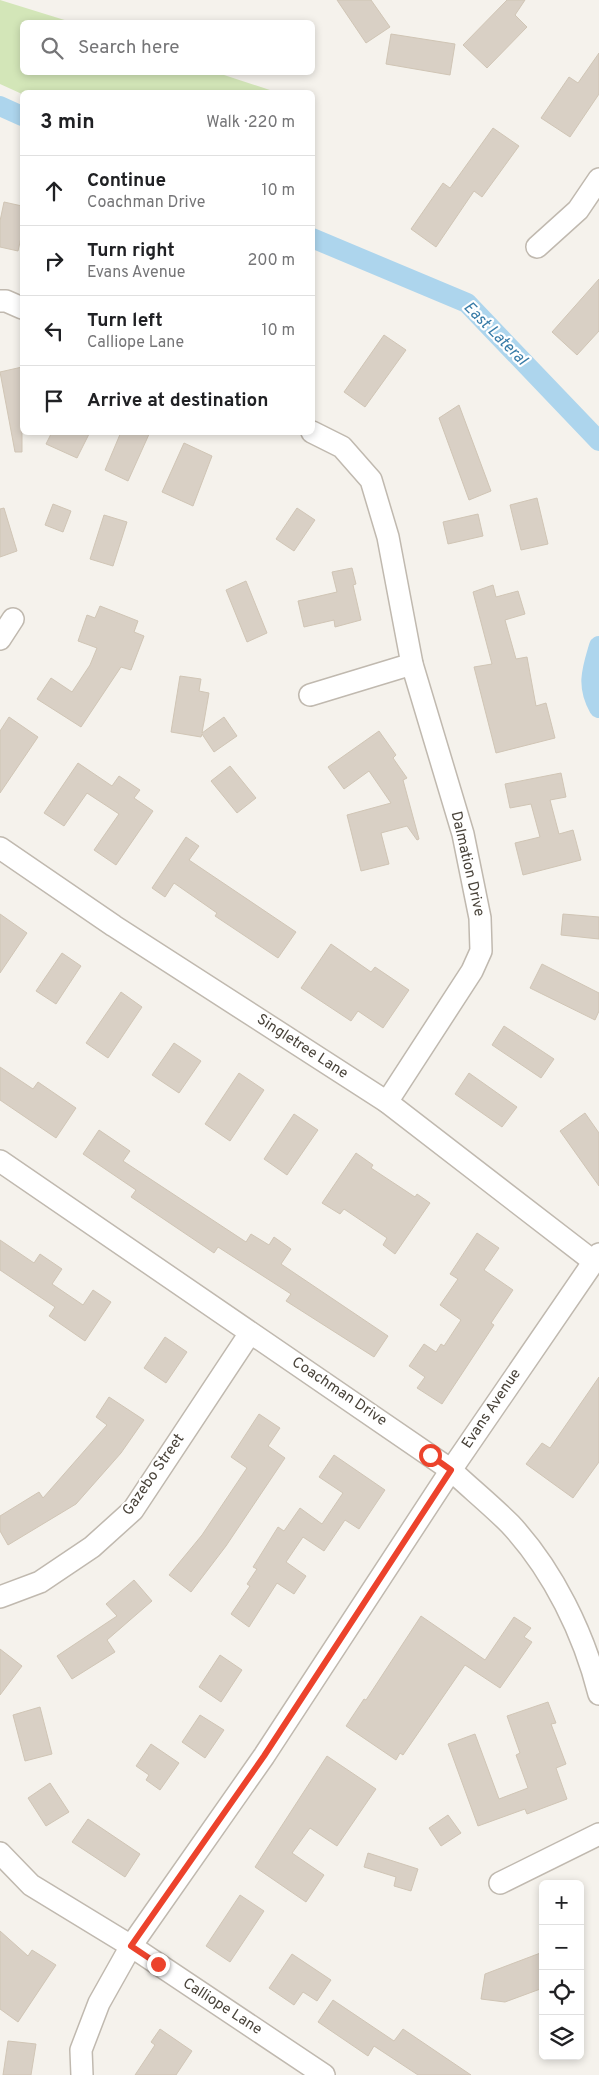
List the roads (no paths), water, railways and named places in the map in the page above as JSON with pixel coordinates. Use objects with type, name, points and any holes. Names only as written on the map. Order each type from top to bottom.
[{"type":"street","points":[[537,247],[578,210],[599,179]]},
{"type":"street","points":[[0,301],[6,301],[20,307]]},
{"type":"street","name":"Dalmation Drive","points":[[315,434],[342,448],[371,480],[388,537],[412,664],[463,834],[480,918],[481,951],[472,971],[387,1102]]},
{"type":"street","points":[[0,639],[13,619]]},
{"type":"street","points":[[310,695],[412,664]]},
{"type":"street","name":"Singletree Lane","points":[[0,848],[114,926],[387,1102],[596,1258]]},
{"type":"street","name":"Coachman Drive","points":[[0,1161],[451,1470],[510,1525],[540,1562],[595,1656],[599,1694]]},
{"type":"street","name":"Evans Avenue","points":[[82,2075],[81,2050],[84,2041],[99,2003],[131,1946],[264,1756],[451,1470],[596,1258]]},
{"type":"street","name":"Gazebo Street","points":[[0,1597],[40,1582],[92,1547],[133,1510],[250,1333]]},
{"type":"street","points":[[500,1883],[599,1834]]},
{"type":"street","name":"Calliope Lane","points":[[0,1853],[31,1885],[131,1946],[324,2075]]},
{"type":"waterway","name":"East Lateral","points":[[0,106],[20,115]]},
{"type":"waterway","name":"East Lateral","points":[[315,239],[467,303],[599,441]]},
{"type":"waterway","name":"East Lateral","points":[[599,646],[592,670],[591,685],[599,708]]}]
